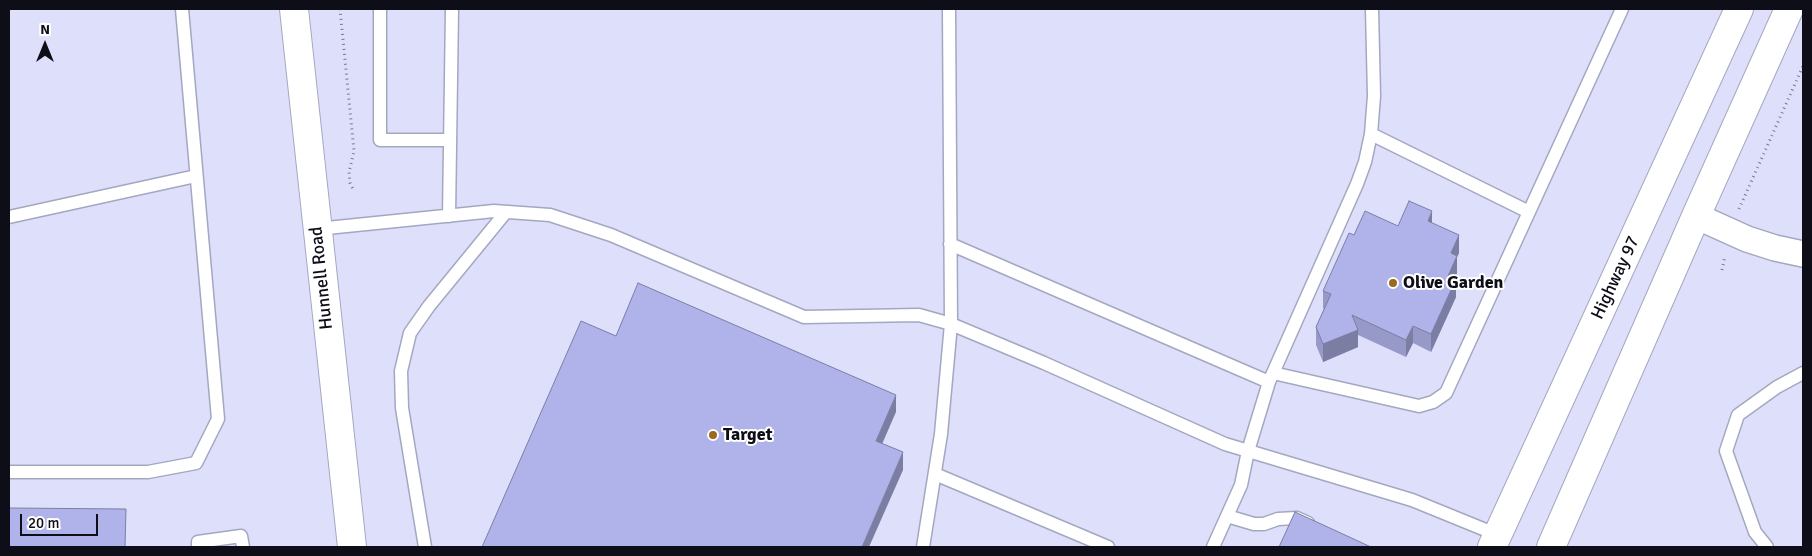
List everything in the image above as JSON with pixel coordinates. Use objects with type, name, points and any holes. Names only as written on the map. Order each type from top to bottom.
[{"type":"main road","name":"Hunnell Road","points":[[294,9],[352,547]]},
{"type":"main road","name":"Highway 97","points":[[1495,541],[1739,9]]},
{"type":"main road","points":[[1551,547],[1789,9]]},
{"type":"street","points":[[1696,216],[1775,248],[1803,254]]},
{"type":"lane","points":[[9,472],[148,472],[196,463],[218,419],[182,9]]},
{"type":"lane","points":[[380,9],[380,140],[450,140]]},
{"type":"lane","points":[[449,216],[452,9]]},
{"type":"lane","points":[[924,547],[941,434],[951,324],[949,9]]},
{"type":"lane","points":[[1213,547],[1241,485],[1248,451],[1271,377],[1365,162],[1374,96],[1372,9]]},
{"type":"lane","points":[[950,244],[1271,377],[1419,406],[1433,402],[1446,393],[1622,9]]},
{"type":"lane","points":[[1370,134],[1529,212]]},
{"type":"lane","points":[[9,217],[196,176]]},
{"type":"lane","points":[[317,229],[494,211],[550,215],[610,234],[804,317],[919,315],[951,324],[1044,363],[1225,444],[1412,500],[1495,541]]},
{"type":"lane","points":[[425,547],[402,408],[400,371],[410,333],[429,306],[506,212]]},
{"type":"lane","points":[[1767,547],[1755,532],[1726,451],[1738,415],[1777,387],[1803,374]]},
{"type":"lane","points":[[935,474],[1108,547]]},
{"type":"lane","points":[[1228,516],[1254,524],[1264,524],[1278,519],[1297,518],[1315,526]]},
{"type":"lane","points":[[198,547],[198,542],[241,536],[243,547]]},
{"type":"path","points":[[340,9],[354,151],[349,172],[350,183],[354,191]]},
{"type":"path","points":[[1722,270],[1730,231],[1803,66]]},
{"type":"building","name":"Olive Garden","points":[[1409,201],[1432,211],[1428,221],[1459,235],[1451,253],[1457,256],[1448,276],[1456,279],[1431,334],[1413,326],[1406,340],[1352,315],[1358,330],[1323,344],[1316,327],[1331,294],[1323,291],[1349,233],[1354,235],[1365,211],[1398,226]]},
{"type":"building","name":"Target","points":[[638,283],[896,395],[876,441],[903,452],[862,547],[482,547],[581,321],[616,336]]},
{"type":"building","points":[[9,508],[126,509],[125,547],[9,547]]},
{"type":"building","points":[[1295,512],[1371,547],[1279,547]]},
{"type":"place","name":"Olive Garden","points":[[1393,283]]},
{"type":"place","name":"Target","points":[[713,435]]}]
